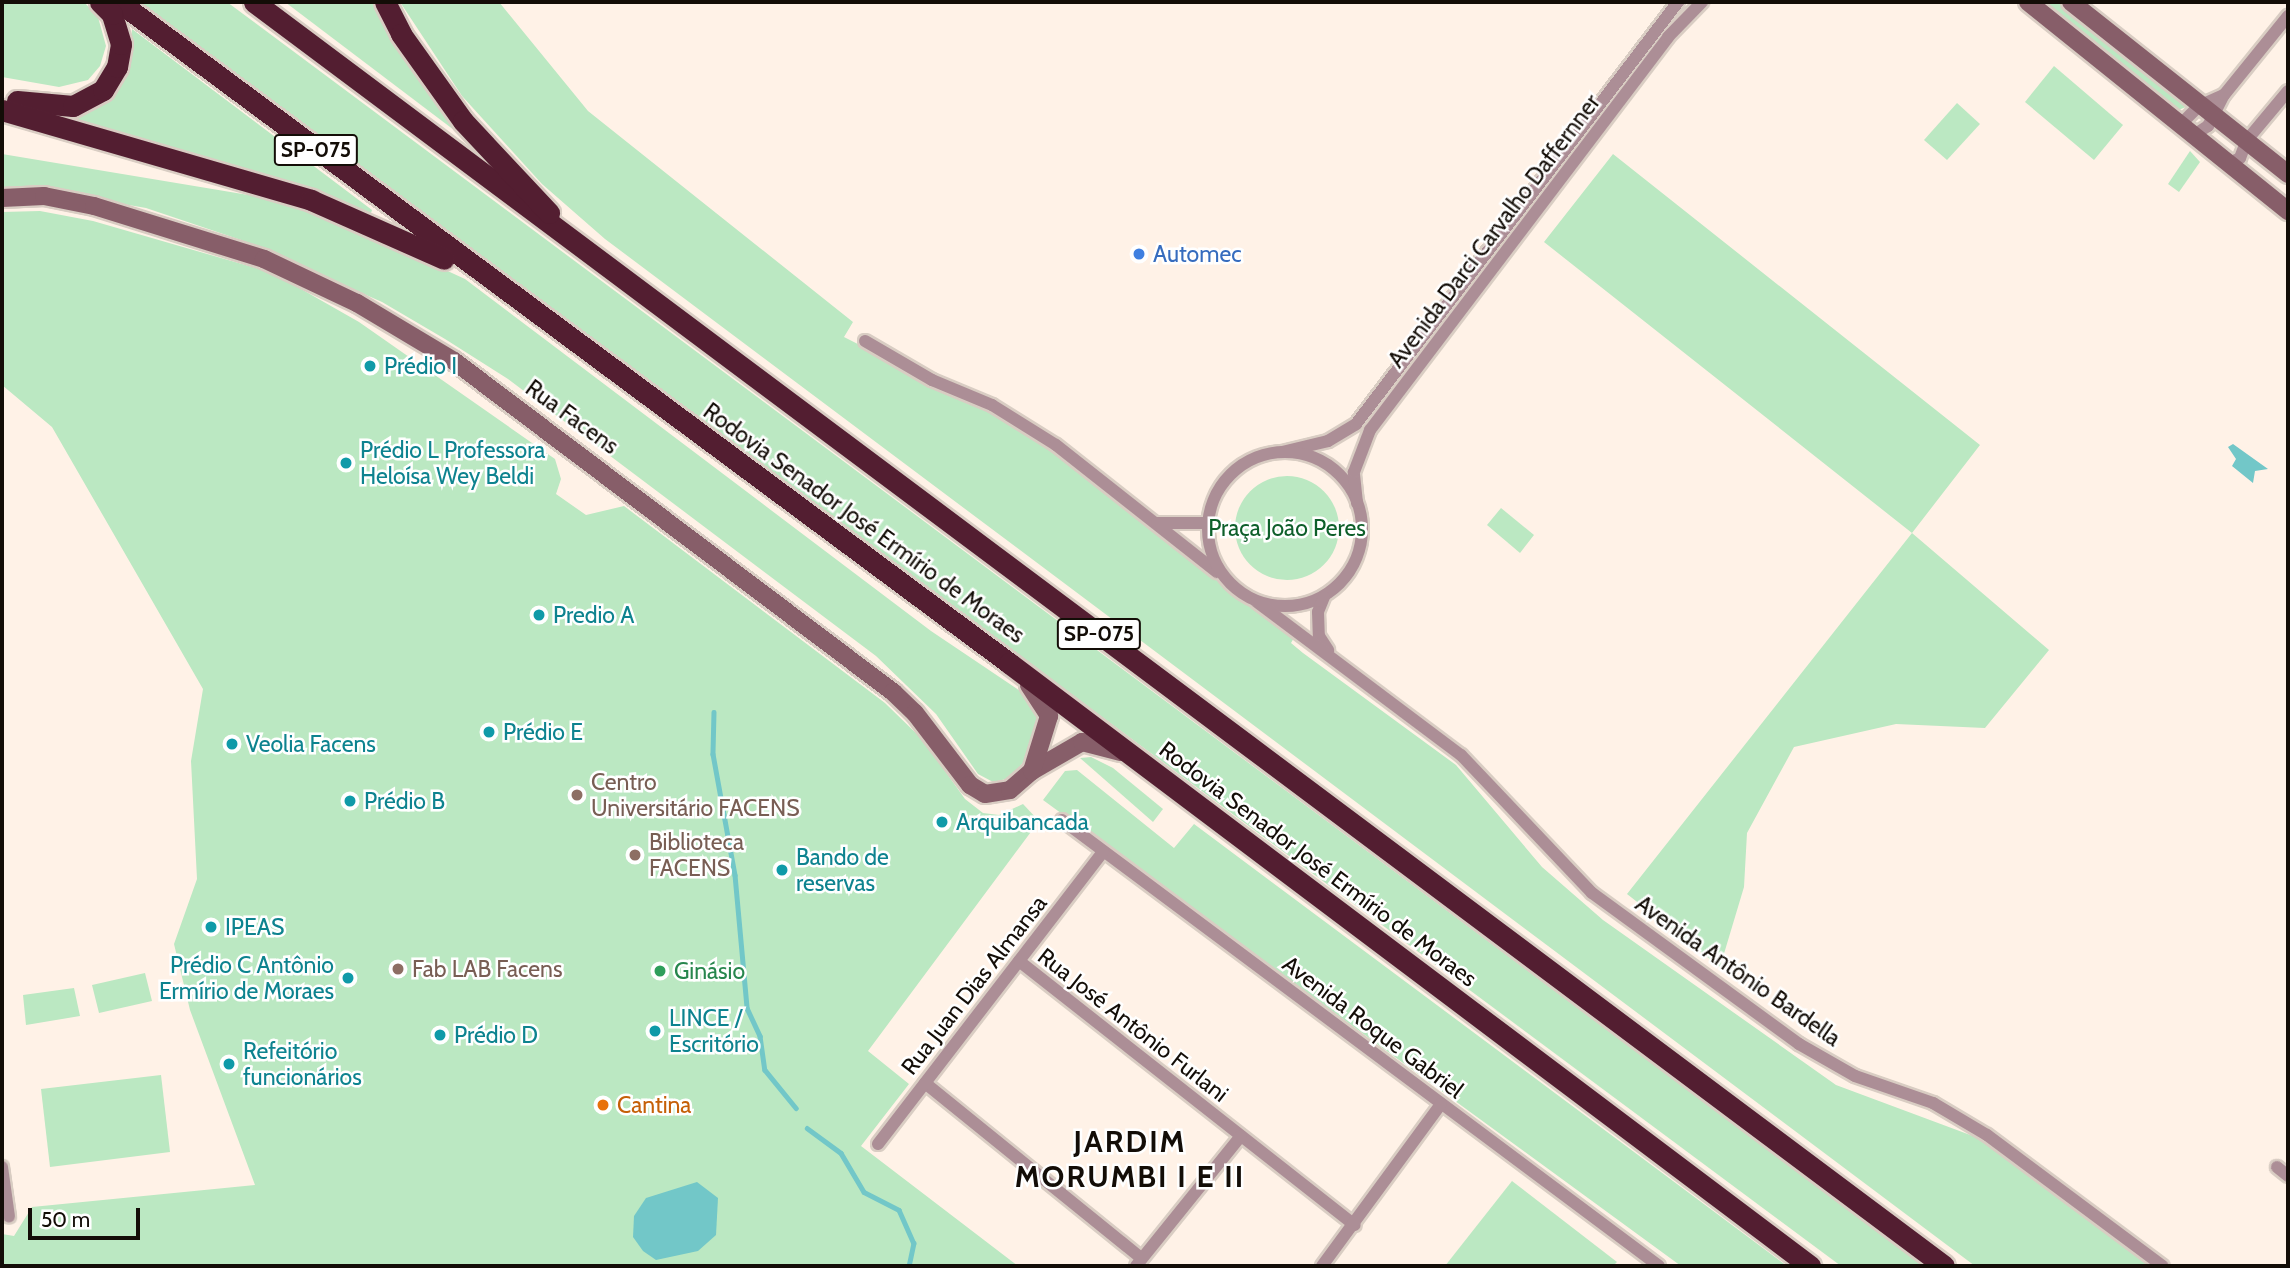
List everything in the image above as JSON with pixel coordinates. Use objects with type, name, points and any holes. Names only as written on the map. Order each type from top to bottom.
[{"type":"highway","points":[[2,97],[55,108],[87,101],[103,90],[117,67],[121,44],[112,14],[100,2]]},
{"type":"highway","name":"Rodovia Senador José Ermírio de Moraes","points":[[119,2],[513,298],[1009,663],[1810,1266]]},
{"type":"highway","name":"SP-075","points":[[254,2],[1944,1266]]},
{"type":"highway","points":[[384,2],[401,34],[463,121],[589,255]]},
{"type":"highway","points":[[2,110],[311,200],[424,248],[513,298]]},
{"type":"main road","points":[[2028,2],[2288,211]]},
{"type":"main road","points":[[2071,2],[2288,174]]},
{"type":"main road","name":"Rua Facens","points":[[2,198],[44,196],[165,227],[264,259],[357,303],[454,361],[827,639],[915,713],[970,785],[997,795],[1010,790],[1032,771],[1082,742],[1113,748],[1140,762]]},
{"type":"main road","points":[[1009,663],[1042,701],[1049,716],[1032,771]]},
{"type":"street","name":"Avenida Darci Carvalho Daffernner","points":[[1282,452],[1328,441],[1356,424],[1473,267],[1678,2]]},
{"type":"street","name":"Avenida Darci Carvalho Daffernner","points":[[1357,503],[1354,472],[1370,430],[1668,37],[1702,2]]},
{"type":"street","points":[[2188,129],[2214,117],[2224,95],[2288,16]]},
{"type":"street","points":[[2229,163],[2240,158],[2247,140],[2288,91]]},
{"type":"street","points":[[2188,129],[2199,106],[2224,95]]},
{"type":"street","points":[[1473,267],[1485,275]]},
{"type":"street","points":[[865,341],[932,380],[992,405],[1056,446],[1257,602],[1302,605],[1324,597]]},
{"type":"street","points":[[1226,580],[1215,563],[1208,523],[1213,501],[1232,474],[1260,456],[1282,452],[1306,455],[1328,465],[1345,482],[1357,503],[1362,524],[1353,566],[1324,597],[1318,612],[1320,636],[1330,653]]},
{"type":"street","points":[[1157,523],[1208,523]]},
{"type":"street","name":"Avenida Antônio Bardella","points":[[1257,602],[1330,653],[1461,754],[1592,893],[1799,1044],[1855,1076],[1933,1103],[1987,1135],[2164,1266]]},
{"type":"street","name":"Avenida Roque Gabriel","points":[[1062,820],[1659,1266]]},
{"type":"street","name":"Rua Juan Dias Almansa","points":[[878,1144],[1103,852]]},
{"type":"street","name":"Rua José Antônio Furlani","points":[[1019,961],[1354,1225]]},
{"type":"street","points":[[925,1083],[1139,1263],[1241,1136]]},
{"type":"street","points":[[1322,1266],[1441,1104]]},
{"type":"street","points":[[2,1167],[9,1217]]},
{"type":"street","points":[[2277,1167],[2288,1176]]},
{"type":"green space","points":[[2,2],[84,2],[98,17],[106,46],[100,66],[88,80],[59,87],[2,77]]},
{"type":"green space","points":[[140,2],[227,2],[1924,1266],[1841,1266]]},
{"type":"green space","points":[[285,2],[378,2],[483,152]]},
{"type":"green space","points":[[400,2],[499,2],[588,111],[853,322],[844,337],[988,410],[1056,451],[1295,636],[1291,643],[1303,653],[1456,765],[1542,867],[1603,920],[1836,1085],[1981,1139],[2149,1266],[1975,1266],[605,239],[542,184],[462,96]]},
{"type":"green space","points":[[2041,2],[2062,2],[2191,105],[2176,111]]},
{"type":"green space","points":[[132,29],[372,210],[371,213],[53,121],[54,114],[70,115],[130,51]]},
{"type":"green space","points":[[2054,66],[2123,125],[2094,160],[2025,102]]},
{"type":"green space","points":[[1957,103],[1980,124],[1947,160],[1924,140]]},
{"type":"green space","points":[[2190,151],[2200,162],[2179,192],[2168,184]]},
{"type":"green space","points":[[2,154],[302,204],[465,279],[931,631],[1026,695],[1038,718],[1032,751],[1011,778],[993,782],[978,774],[936,714],[876,656],[508,379],[382,302],[241,240],[146,208],[42,190],[2,191]]},
{"type":"green space","points":[[1613,154],[1980,445],[1912,533],[1544,242]]},
{"type":"green space","name":"Centro Universitário FACENS","points":[[40,211],[93,221],[273,273],[359,322],[555,459],[561,479],[556,494],[586,515],[624,506],[885,703],[923,740],[965,799],[983,813],[999,815],[1023,804],[1039,821],[868,1051],[909,1084],[861,1146],[1018,1266],[2,1266],[2,1234],[14,1236],[32,1207],[255,1185],[190,1010],[174,944],[197,879],[191,761],[203,689],[52,427],[2,385],[2,212]]},
{"type":"green space","name":"Praça João Peres","points":[[1287,476],[1307,480],[1324,491],[1335,508],[1339,528],[1335,548],[1324,565],[1307,576],[1287,580],[1267,576],[1250,565],[1239,548],[1235,528],[1239,508],[1250,491],[1267,480]]},
{"type":"green space","points":[[1501,508],[1534,535],[1520,553],[1487,525]]},
{"type":"green space","points":[[1912,533],[2049,650],[1985,728],[1896,724],[1794,747],[1747,833],[1744,887],[1720,967],[1627,894]]},
{"type":"green space","points":[[1091,757],[1113,768],[1163,809],[1153,822],[1080,758]]},
{"type":"green space","points":[[1077,770],[1174,848],[1194,824],[1787,1266],[1681,1266],[1043,800],[1065,771]]},
{"type":"green space","points":[[145,973],[152,1001],[99,1013],[92,985]]},
{"type":"green space","points":[[74,988],[80,1016],[26,1025],[23,995]]},
{"type":"green space","points":[[161,1075],[170,1152],[50,1167],[41,1089]]},
{"type":"green space","points":[[1512,1181],[1617,1262],[1613,1266],[1445,1266]]},
{"type":"water","points":[[2233,444],[2268,469],[2255,471],[2253,483],[2232,466],[2236,459],[2228,447]]},
{"type":"water","points":[[697,1182],[718,1198],[716,1235],[698,1251],[656,1260],[643,1251],[633,1237],[634,1216],[646,1198]]},
{"type":"waterway","points":[[714,712],[713,754],[735,875],[747,1008],[760,1036],[765,1070],[796,1108]]},
{"type":"waterway","points":[[807,1128],[841,1153],[864,1192],[899,1210],[914,1243],[909,1266]]},
{"type":"place","name":"Automec","points":[[1139,254]]},
{"type":"place","name":"Prédio I","points":[[370,366]]},
{"type":"place","name":"Prédio L Professora Heloísa Wey Beldi","points":[[346,463]]},
{"type":"place","name":"Predio A","points":[[539,615]]},
{"type":"place","name":"Prédio E","points":[[489,732]]},
{"type":"place","name":"Veolia Facens","points":[[232,744]]},
{"type":"place","name":"Centro Universitário FACENS","points":[[577,795]]},
{"type":"place","name":"Prédio B","points":[[350,801]]},
{"type":"place","name":"Arquibancada","points":[[942,822]]},
{"type":"place","name":"Biblioteca FACENS","points":[[635,855]]},
{"type":"place","name":"Bando de reservas","points":[[782,870]]},
{"type":"place","name":"IPEAS","points":[[211,927]]},
{"type":"place","name":"Fab LAB Facens","points":[[398,969]]},
{"type":"place","name":"Ginásio","points":[[660,971]]},
{"type":"place","name":"Prédio C Antônio Ermírio de Moraes","points":[[348,978]]},
{"type":"place","name":"LINCE / Escritório","points":[[655,1031]]},
{"type":"place","name":"Prédio D","points":[[440,1035]]},
{"type":"place","name":"Refeitório funcionários","points":[[229,1064]]},
{"type":"place","name":"Cantina","points":[[603,1105]]},
{"type":"district","name":"JARDIM MORUMBI I E II","points":[[1130,1159]]}]
